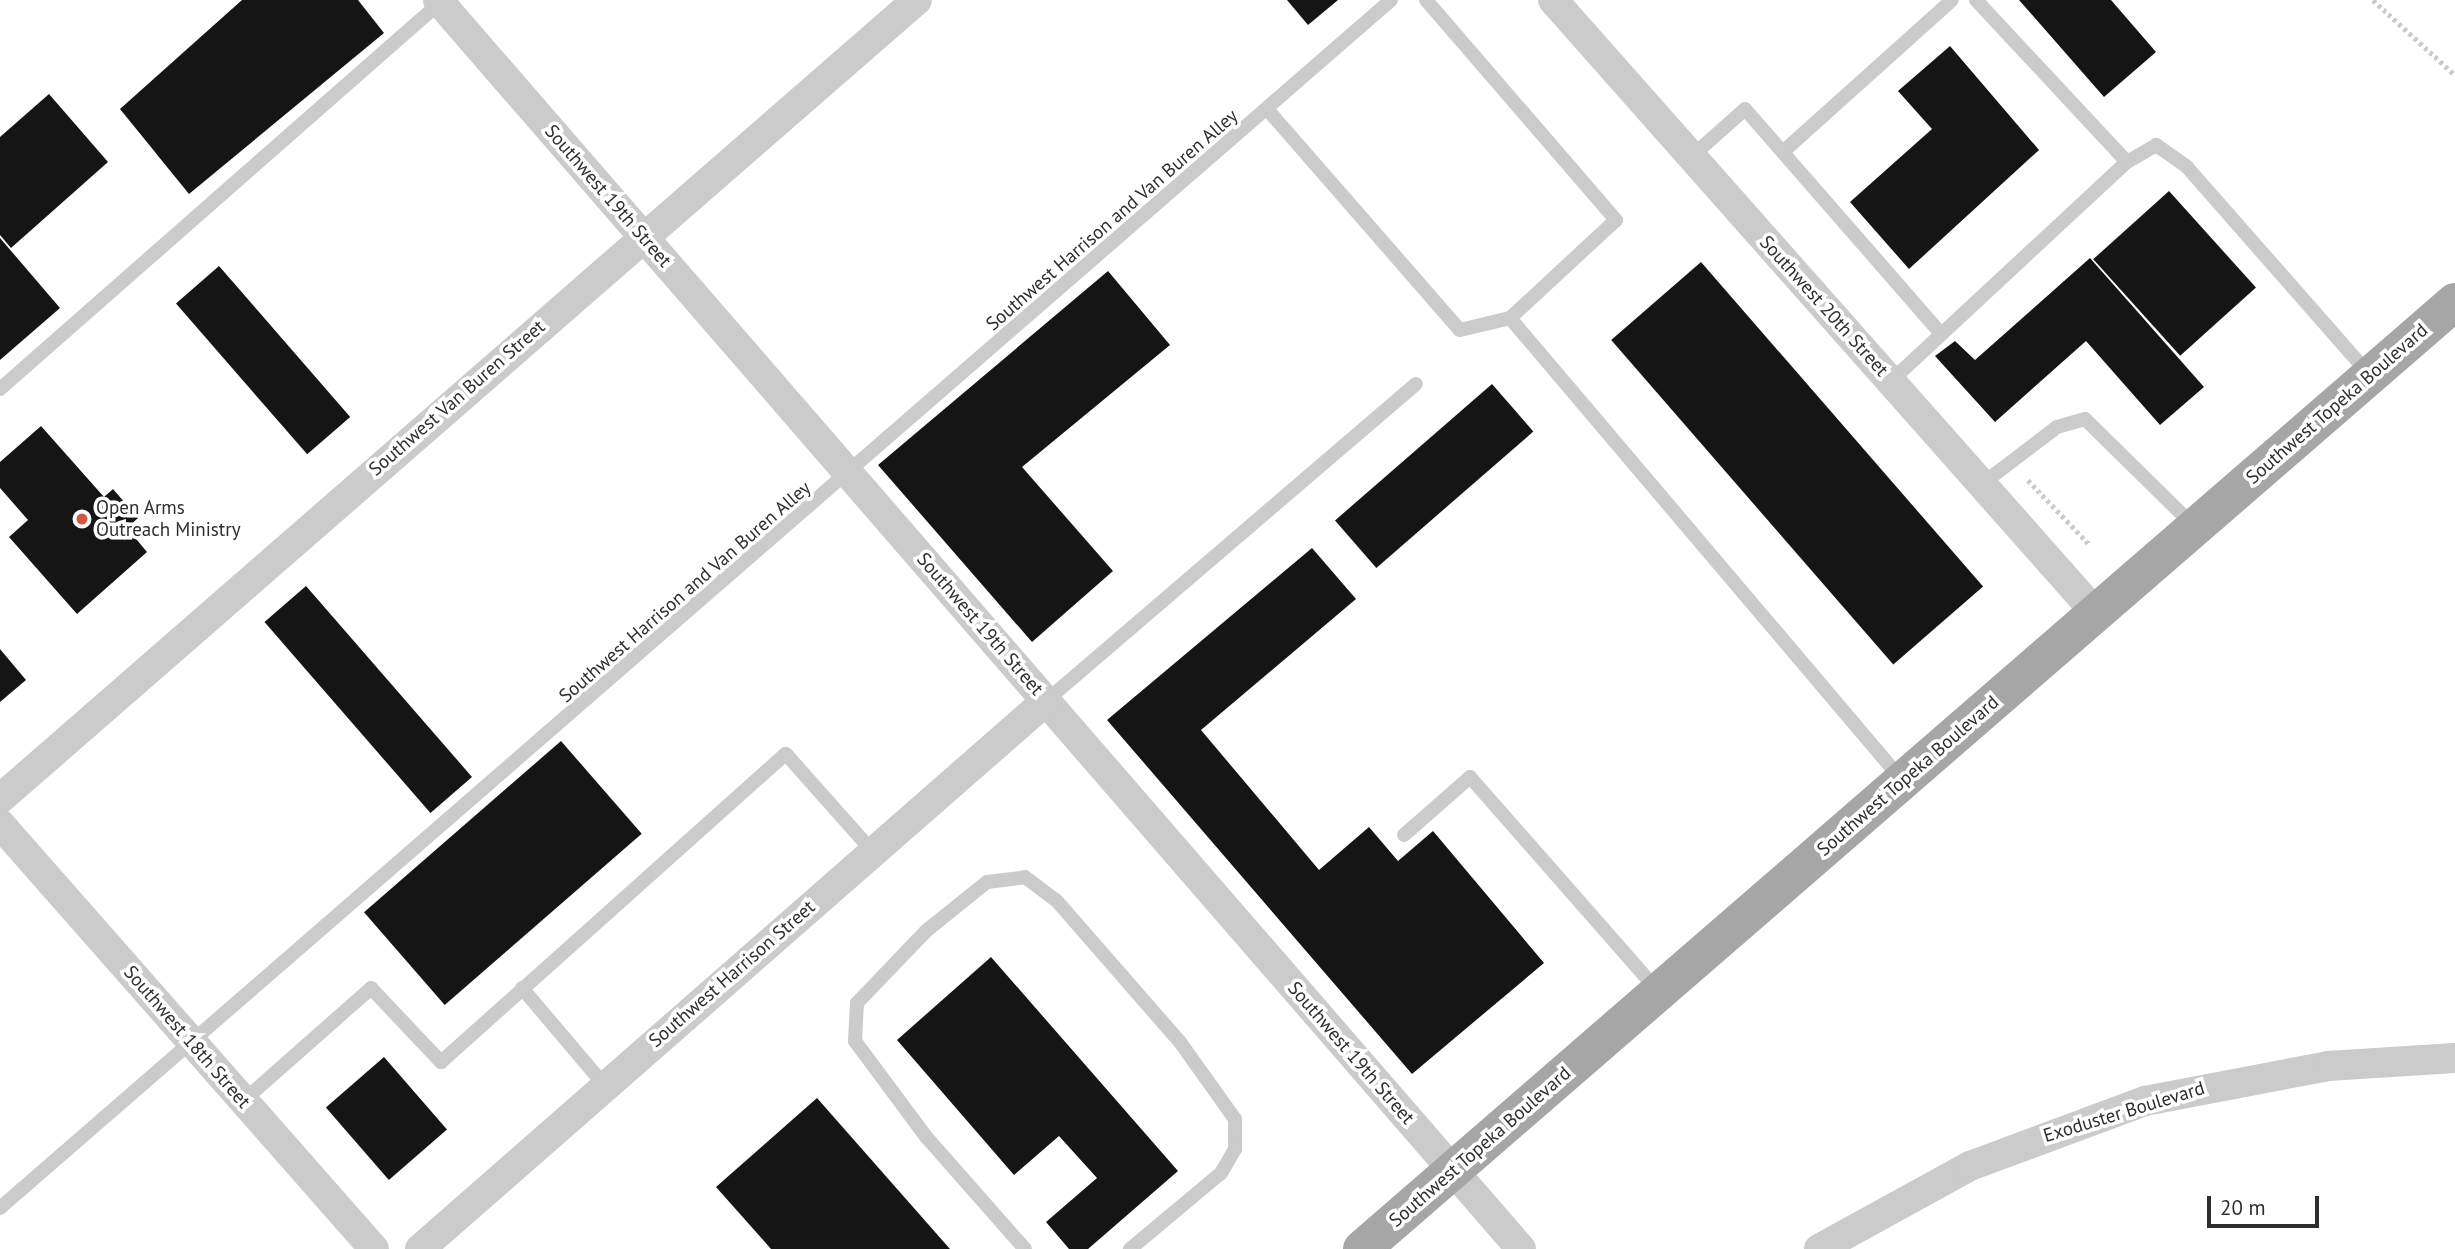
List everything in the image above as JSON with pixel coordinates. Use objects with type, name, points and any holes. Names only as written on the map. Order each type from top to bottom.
[{"type":"main road","name":"Southwest Topeka Boulevard","points":[[1362,1249],[2455,302]]},
{"type":"street","name":"Southwest Van Buren Street","points":[[0,799],[917,0]]},
{"type":"street","name":"Southwest 20th Street","points":[[1553,0],[2096,613]]},
{"type":"street","name":"Southwest 19th Street","points":[[441,1],[1521,1249]]},
{"type":"street","name":"Southwest Harrison Street","points":[[420,1249],[1046,701]]},
{"type":"street","name":"Southwest 18th Street","points":[[0,824],[374,1249]]},
{"type":"street","name":"Exoduster Boulevard","points":[[1819,1249],[1970,1166],[2145,1101],[2328,1066],[2455,1058]]},
{"type":"lane","name":"Southwest Harrison and Van Buren Alley","points":[[0,1208],[851,475],[1391,0]]},
{"type":"lane","points":[[1267,109],[1460,330],[1510,318],[1616,220],[1426,0]]},
{"type":"lane","points":[[1785,150],[1952,0]]},
{"type":"lane","points":[[1976,0],[2127,162]]},
{"type":"lane","points":[[0,389],[441,1]]},
{"type":"lane","points":[[1691,157],[1745,109],[1785,150],[1941,334]]},
{"type":"lane","points":[[1891,381],[2127,162],[2156,145],[2187,167],[2370,376]]},
{"type":"lane","points":[[1510,318],[1903,781]]},
{"type":"lane","points":[[1046,701],[1416,384]]},
{"type":"lane","points":[[1982,484],[2057,427],[2085,419],[2195,527]]},
{"type":"lane","points":[[243,1101],[371,988],[441,1062],[786,754],[873,852]]},
{"type":"lane","points":[[1404,835],[1470,777],[1659,992]]},
{"type":"lane","points":[[1025,1249],[927,1138],[855,1041],[857,1003],[926,931],[987,882],[1025,877],[1065,910],[1180,1042],[1235,1119],[1235,1149],[1221,1173],[1130,1249]]},
{"type":"lane","points":[[522,988],[604,1086]]},
{"type":"path","points":[[2373,0],[2455,75]]},
{"type":"building","points":[[242,0],[358,0],[384,33],[189,194],[120,109]]},
{"type":"building","points":[[1287,0],[1338,0],[1308,25]]},
{"type":"building","points":[[2019,0],[2111,0],[2156,52],[2104,97]]},
{"type":"building","points":[[1950,46],[2039,150],[1909,269],[1850,202],[1932,129],[1898,91]]},
{"type":"building","points":[[49,94],[108,162],[11,248],[0,235],[0,137]]},
{"type":"building","points":[[2169,191],[2256,288],[2180,356],[2093,259]]},
{"type":"building","points":[[0,238],[60,308],[0,360]]},
{"type":"building","points":[[2090,258],[2204,387],[2160,425],[2086,341],[1995,422],[1935,356],[1955,341],[1975,360]]},
{"type":"building","points":[[1701,262],[1983,587],[1893,665],[1611,340]]},
{"type":"building","points":[[219,266],[350,417],[307,454],[176,303]]},
{"type":"building","points":[[1108,271],[1170,345],[1022,467],[1113,571],[1032,642],[878,465]]},
{"type":"building","points":[[1492,384],[1533,432],[1376,568],[1335,520]]},
{"type":"building","name":"Open Arms Outreach Ministry","points":[[41,426],[104,497],[113,489],[138,518],[127,528],[147,552],[77,614],[9,537],[28,520],[0,488],[0,462]]},
{"type":"building","points":[[1312,548],[1356,599],[1201,730],[1319,870],[1369,827],[1398,861],[1433,831],[1544,963],[1412,1074],[1107,720]]},
{"type":"building","points":[[306,586],[472,777],[430,813],[264,622]]},
{"type":"building","points":[[0,649],[26,680],[0,702]]},
{"type":"building","points":[[561,741],[642,834],[445,1005],[364,912]]},
{"type":"building","points":[[991,957],[1178,1171],[1088,1249],[1069,1249],[1046,1222],[1097,1178],[1059,1136],[1014,1175],[897,1040]]},
{"type":"building","points":[[384,1057],[447,1129],[389,1180],[326,1108]]},
{"type":"building","points":[[817,1098],[950,1249],[771,1249],[716,1187]]},
{"type":"place","name":"Open Arms Outreach Ministry","points":[[82,519]]}]
